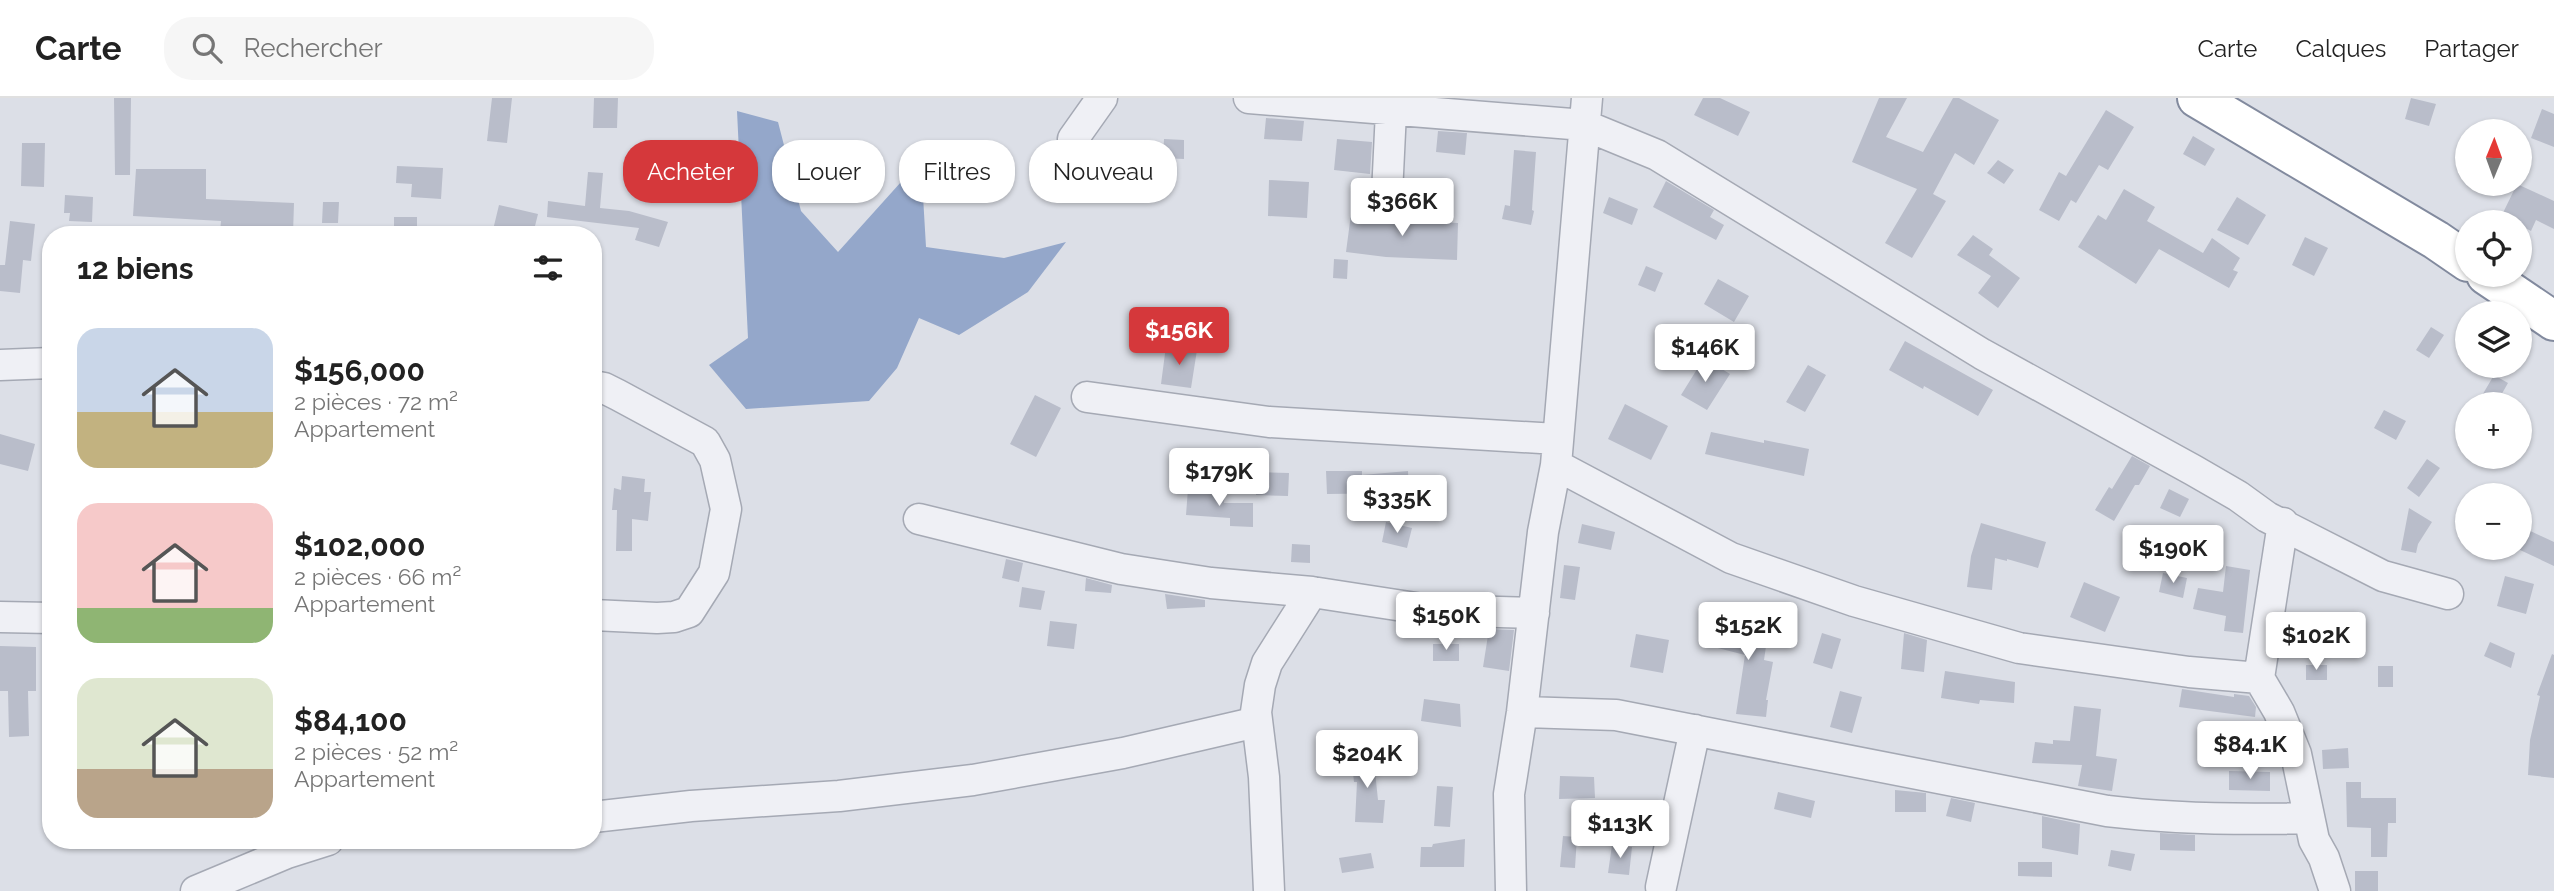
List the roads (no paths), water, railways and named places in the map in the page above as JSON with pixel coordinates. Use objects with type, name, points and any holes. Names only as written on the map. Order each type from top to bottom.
[{"type":"highway","points":[[2197,98],[2455,254]]},
{"type":"highway","points":[[2504,287],[2554,321]]},
{"type":"street","points":[[1073,139],[1102,98]]},
{"type":"street","points":[[1248,98],[1391,111],[1586,112],[1982,354],[2204,477],[2267,517],[2383,576],[2448,594]]},
{"type":"street","points":[[1387,194],[1391,111]]},
{"type":"street","points":[[1511,891],[1509,794],[1556,452],[1586,112]]},
{"type":"street","points":[[0,365],[42,363]]},
{"type":"street","points":[[602,388],[705,442],[716,460],[726,509],[713,573],[689,612],[674,617],[657,618],[602,615]]},
{"type":"street","points":[[1087,397],[1269,422],[1556,452],[1731,558],[1867,604],[2019,648],[2189,672],[2259,678]]},
{"type":"street","points":[[919,519],[1121,569],[1211,583],[1312,592],[1429,610],[1534,613]]},
{"type":"street","points":[[2283,523],[2259,678],[2279,712],[2296,754],[2315,840],[2335,891]]},
{"type":"street","points":[[1269,891],[1264,777],[1257,722],[1260,685],[1267,663],[1312,592]]},
{"type":"street","points":[[0,617],[42,618]]},
{"type":"street","points":[[1522,712],[1616,715],[2106,811],[2175,818],[2309,818]]},
{"type":"street","points":[[602,816],[691,806],[839,796],[973,780],[1123,753],[1257,722]]},
{"type":"street","points":[[1661,887],[1695,730]]},
{"type":"street","points":[[196,891],[300,849]]},
{"type":"water","points":[[737,111],[778,122],[783,140],[772,140],[772,203],[799,203],[801,211],[838,252],[885,203],[899,184],[899,203],[923,203],[926,247],[1004,258],[1066,242],[1028,292],[959,335],[919,318],[897,368],[869,401],[746,409],[709,365],[748,338],[741,203],[758,203],[758,140],[738,140]]}]
